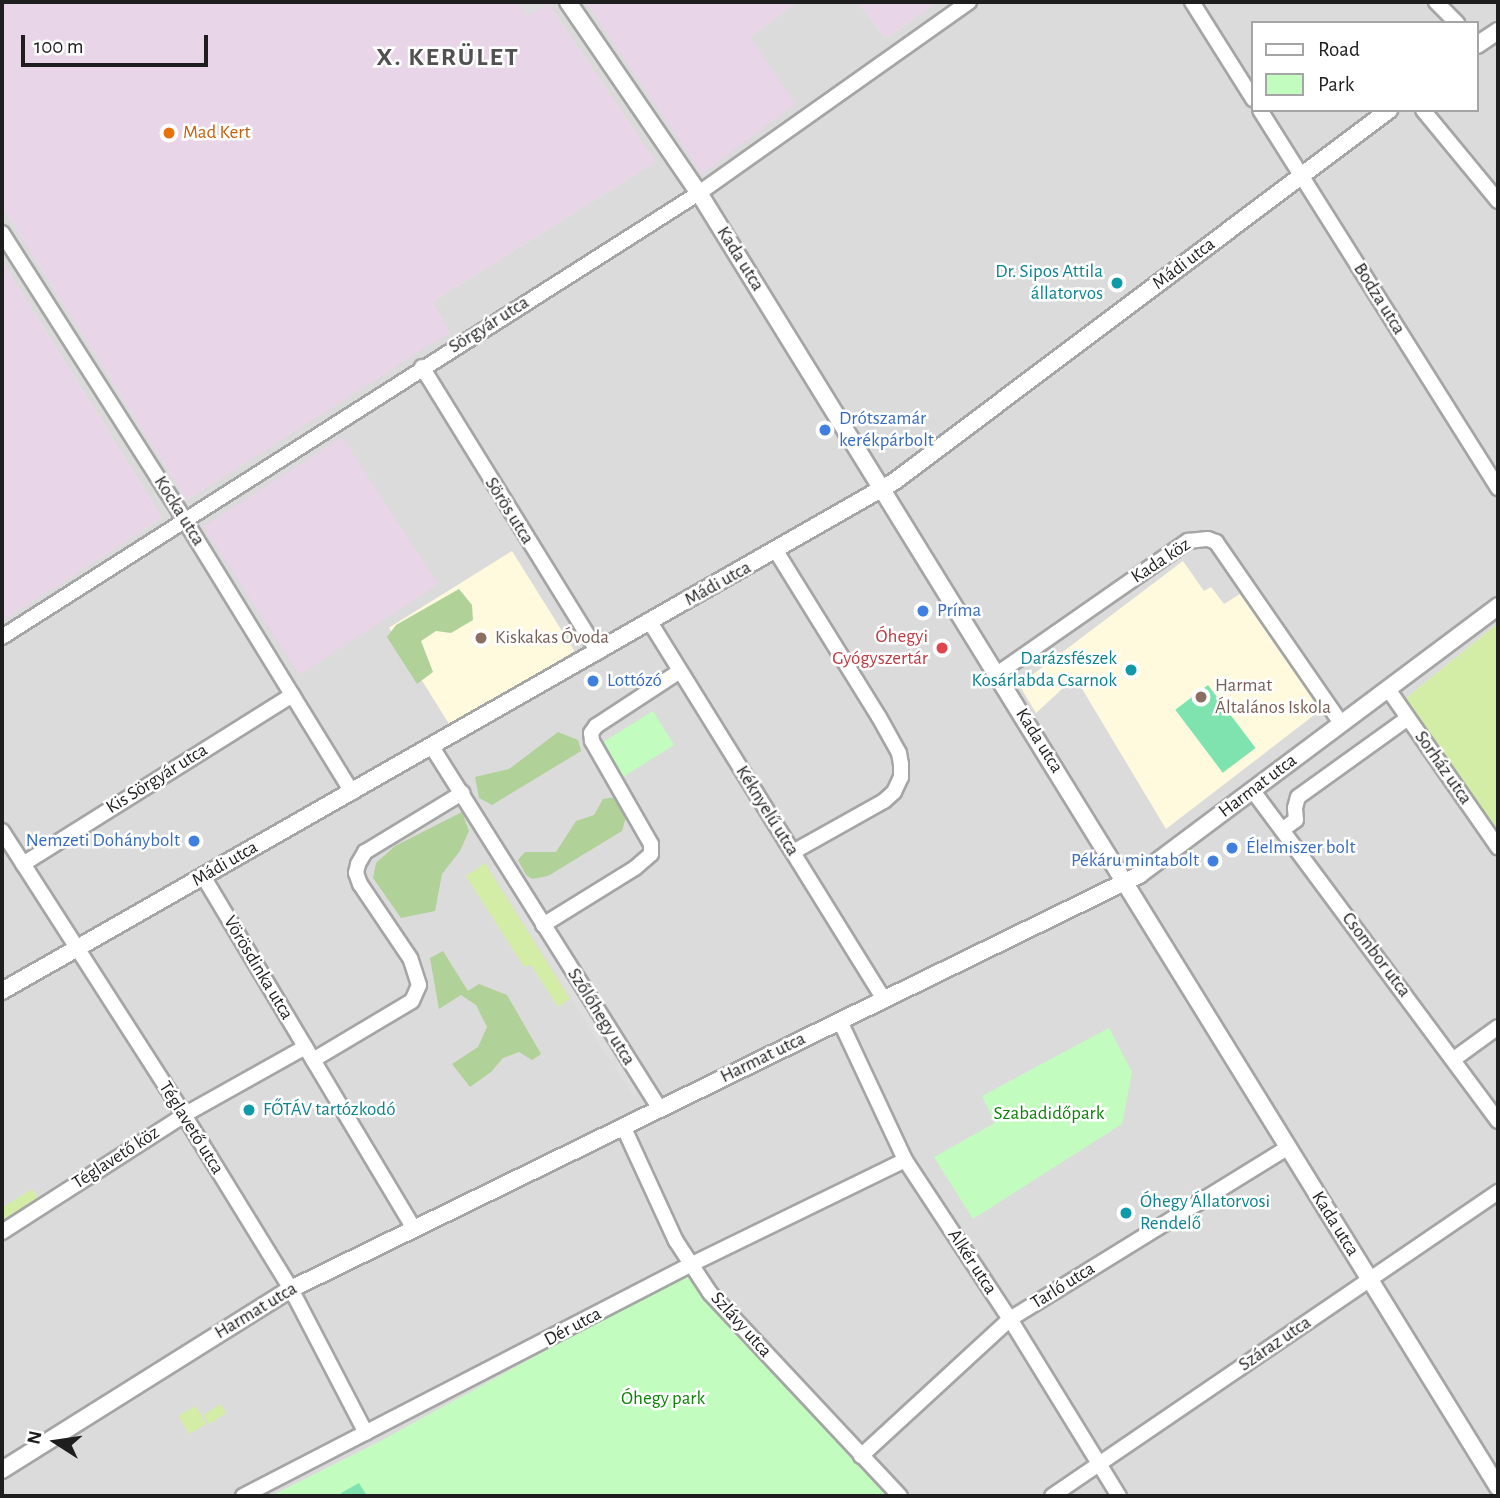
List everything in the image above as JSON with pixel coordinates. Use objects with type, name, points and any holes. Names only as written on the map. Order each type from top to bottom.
[{"type":"street","name":"Kada utca","points":[[568,2],[699,193],[1498,1487]]},
{"type":"street","name":"Sörgyár utca","points":[[2,637],[699,193],[968,2]]},
{"type":"street","points":[[1192,2],[1252,97]]},
{"type":"street","points":[[1436,2],[1455,21]]},
{"type":"street","points":[[1479,43],[1498,31]]},
{"type":"street","name":"Bodza utca","points":[[1261,112],[1498,488]]},
{"type":"street","name":"Mádi utca","points":[[2,991],[883,489],[1386,112]]},
{"type":"street","points":[[1425,112],[1498,201]]},
{"type":"street","name":"Kocka utca","points":[[2,233],[184,519],[352,792]]},
{"type":"street","name":"Sörös utca","points":[[422,367],[598,652]]},
{"type":"street","name":"Kada köz","points":[[997,674],[1188,541],[1197,538],[1216,542],[1341,723]]},
{"type":"street","points":[[776,551],[878,717],[899,753],[901,764],[901,777],[894,792],[884,801],[793,852]]},
{"type":"street","name":"Harmat utca","points":[[2,1470],[290,1289],[1139,875],[1498,606]]},
{"type":"street","name":"Kéknyelű utca","points":[[650,622],[884,999]]},
{"type":"street","points":[[543,925],[635,868],[651,854],[651,844],[592,741],[591,733],[596,726],[680,671]]},
{"type":"street","name":"Sorház utca","points":[[1388,689],[1498,847]]},
{"type":"street","name":"Kis Sörgyár utca","points":[[23,864],[292,695]]},
{"type":"street","points":[[1282,830],[1296,820],[1298,797],[1408,718]]},
{"type":"street","name":"Szőlőhegy utca","points":[[432,747],[660,1109]]},
{"type":"street","name":"Csombor utca","points":[[1253,791],[1498,1121]]},
{"type":"street","points":[[313,1060],[412,1001],[419,985],[410,958],[360,884],[356,873],[358,864],[365,852],[461,793]]},
{"type":"street","name":"Téglavető utca","points":[[2,831],[184,1115],[290,1289],[366,1433]]},
{"type":"street","name":"Vörösdinka utca","points":[[203,876],[414,1228]]},
{"type":"street","name":"Alkér utca","points":[[840,1021],[905,1160],[1010,1319],[1119,1496]]},
{"type":"street","points":[[1454,1059],[1498,1027]]},
{"type":"street","name":"Téglavető köz","points":[[2,1232],[184,1115],[305,1047]]},
{"type":"street","name":"Szlávy utca","points":[[623,1126],[676,1241],[710,1293],[900,1496]]},
{"type":"street","name":"Tarló utca","points":[[861,1456],[1010,1319],[1288,1147]]},
{"type":"street","name":"Dér utca","points":[[243,1496],[690,1265],[905,1160]]},
{"type":"street","name":"Száraz utca","points":[[1052,1496],[1498,1192]]},
{"type":"shaded area","points":[[8,2],[547,2],[655,162],[432,302],[450,332],[187,500],[2,206],[2,5]]},
{"type":"shaded area","points":[[517,2],[545,2],[547,4],[526,17]]},
{"type":"shaded area","points":[[547,2],[586,2],[703,174],[750,37],[797,2],[858,2],[886,38],[938,2],[1498,2],[1498,623],[1405,699],[1498,832],[1498,1496],[893,1496],[749,1347],[686,1275],[375,1444],[271,1496],[2,1496],[2,621],[162,518],[2,261],[2,206],[187,500],[449,331],[432,302],[655,162]]},
{"type":"shaded area","points":[[586,2],[797,2],[750,37],[795,104],[702,174]]},
{"type":"shaded area","points":[[858,2],[938,2],[886,38]]},
{"type":"shaded area","points":[[2,261],[162,518],[2,621]]},
{"type":"shaded area","points":[[342,437],[438,585],[299,674],[204,527]]},
{"type":"shaded area","name":"Kiskakas Óvoda","points":[[512,551],[575,651],[452,728],[389,628]]},
{"type":"shaded area","name":"Harmat Általános Iskola","points":[[1183,561],[1204,591],[1211,587],[1224,604],[1240,594],[1322,709],[1166,829],[1075,677],[1036,713],[1019,685]]},
{"type":"shaded area","points":[[498,863],[619,1056],[610,1062],[490,868]]},
{"type":"shaded area","points":[[622,1061],[641,1092],[633,1096],[614,1066]]},
{"type":"green space","points":[[459,589],[472,605],[473,620],[451,633],[436,631],[421,641],[433,672],[417,684],[387,637],[396,625]]},
{"type":"green space","points":[[1498,623],[1498,832],[1405,699]]},
{"type":"green space","points":[[1208,685],[1256,748],[1223,773],[1175,710]]},
{"type":"green space","points":[[653,711],[674,745],[623,777],[602,743]]},
{"type":"green space","points":[[558,732],[578,740],[581,751],[492,805],[479,798],[475,777],[509,769]]},
{"type":"green space","points":[[616,797],[628,810],[622,831],[548,876],[532,879],[526,875],[518,860],[525,852],[556,852],[576,821],[594,815],[603,799]]},
{"type":"green space","points":[[462,812],[469,831],[460,851],[442,874],[435,911],[401,918],[373,878],[376,863],[395,846]]},
{"type":"green space","points":[[485,863],[570,999],[558,1007],[531,965],[524,967],[466,876]]},
{"type":"green space","points":[[443,951],[468,991],[479,984],[507,995],[541,1054],[532,1060],[519,1052],[503,1058],[491,1072],[470,1087],[452,1064],[478,1047],[487,1027],[476,1005],[461,995],[439,1009],[430,958]]},
{"type":"green space","name":"Szabadidőpark","points":[[1109,1028],[1132,1072],[1122,1124],[973,1219],[934,1157],[995,1123],[982,1096]]},
{"type":"green space","points":[[32,1189],[38,1198],[2,1220],[2,1208]]},
{"type":"green space","name":"Óhegy park","points":[[686,1274],[749,1347],[893,1496],[271,1496],[375,1444]]},
{"type":"green space","points":[[220,1404],[226,1413],[210,1424],[203,1415]]},
{"type":"green space","points":[[196,1406],[206,1424],[189,1434],[179,1416]]},
{"type":"green space","points":[[359,1483],[367,1496],[343,1496],[341,1493]]},
{"type":"place","name":"Mad Kert","points":[[169,133]]},
{"type":"place","name":"Dr. Sipos Attila állatorvos","points":[[1117,283]]},
{"type":"place","name":"Drótszamár kerékpárbolt","points":[[825,430]]},
{"type":"place","name":"Príma","points":[[923,611]]},
{"type":"place","name":"Kiskakas Óvoda","points":[[481,638]]},
{"type":"place","name":"Óhegyi Gyógyszertár","points":[[942,648]]},
{"type":"place","name":"Darázsfészek Kosárlabda Csarnok","points":[[1131,670]]},
{"type":"place","name":"Lottózó","points":[[593,681]]},
{"type":"place","name":"Harmat Általános Iskola","points":[[1201,697]]},
{"type":"place","name":"Nemzeti Dohánybolt","points":[[194,841]]},
{"type":"place","name":"Élelmiszer bolt","points":[[1232,848]]},
{"type":"place","name":"Pékáru mintabolt","points":[[1213,861]]},
{"type":"place","name":"FŐTÁV tartózkodó","points":[[249,1110]]},
{"type":"place","name":"Óhegy Állatorvosi Rendelő","points":[[1126,1213]]},
{"type":"district","name":"X. KERÜLET","points":[[448,58]]}]
